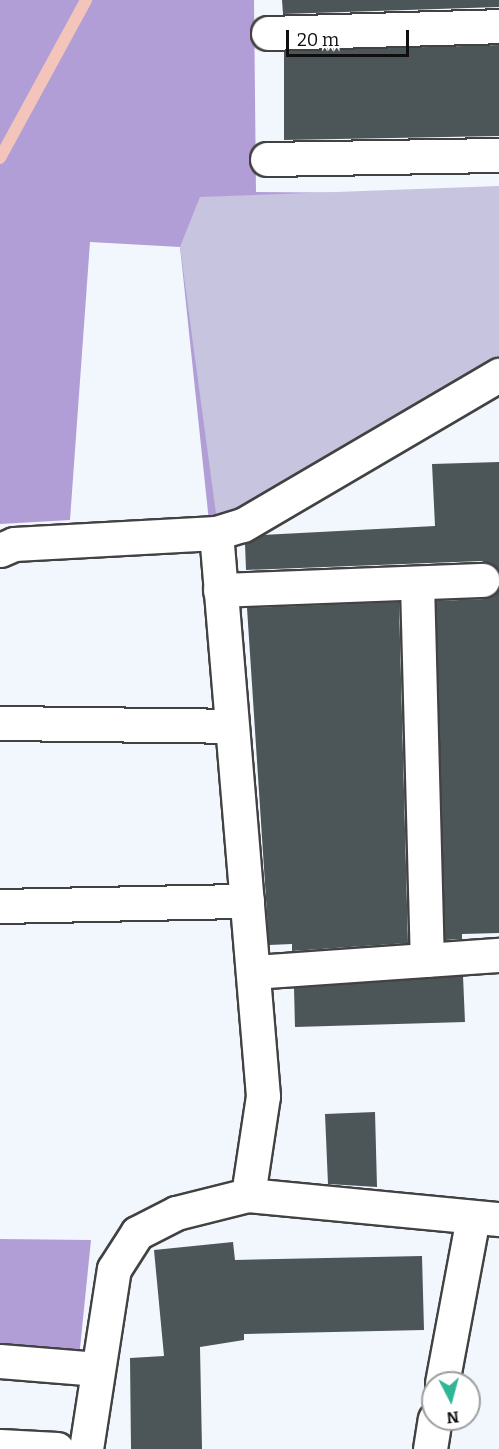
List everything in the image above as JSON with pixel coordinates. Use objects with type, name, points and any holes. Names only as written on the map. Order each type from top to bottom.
[{"type":"street","points":[[268,33],[499,26]]},
{"type":"street","points":[[267,159],[499,155]]},
{"type":"street","points":[[0,550],[14,544],[216,533],[243,525],[499,375]]},
{"type":"street","points":[[216,533],[230,726],[254,972],[263,1096],[248,1195]]},
{"type":"street","points":[[220,590],[483,580]]},
{"type":"street","points":[[417,583],[427,960]]},
{"type":"street","points":[[0,723],[230,726]]},
{"type":"street","points":[[0,906],[247,901]]},
{"type":"street","points":[[254,972],[499,955]]},
{"type":"street","points":[[86,1449],[114,1269],[137,1233],[176,1213],[248,1195],[486,1218],[445,1371]]},
{"type":"street","points":[[0,1361],[98,1369]]},
{"type":"street","points":[[429,1449],[433,1431]]},
{"type":"street","points":[[0,1446],[57,1449]]},
{"type":"shaded area","points":[[0,0],[254,0],[256,192],[499,194],[210,531],[180,247],[90,242],[70,520],[0,524]]},
{"type":"shaded area","points":[[499,186],[499,365],[217,521],[180,247],[200,197]]},
{"type":"shaded area","points":[[0,1239],[91,1240],[79,1358],[0,1354]]},
{"type":"building","points":[[282,0],[499,0],[499,7],[283,14]]},
{"type":"building","points":[[499,45],[499,136],[284,140],[284,51]]},
{"type":"building","points":[[499,462],[499,570],[482,561],[246,570],[245,544],[262,535],[435,526],[432,464]]},
{"type":"building","points":[[499,590],[499,933],[462,934],[462,939],[445,940],[436,601],[484,599]]},
{"type":"building","points":[[399,602],[408,943],[292,951],[292,944],[269,945],[247,608]]},
{"type":"building","points":[[463,976],[465,1022],[295,1027],[294,988]]},
{"type":"building","points":[[375,1112],[377,1187],[328,1184],[325,1114]]},
{"type":"building","points":[[233,1242],[235,1260],[422,1256],[424,1330],[244,1334],[244,1340],[200,1347],[202,1449],[131,1449],[130,1358],[164,1356],[154,1250]]},
{"type":"waterway","points":[[0,158],[86,0]]}]
